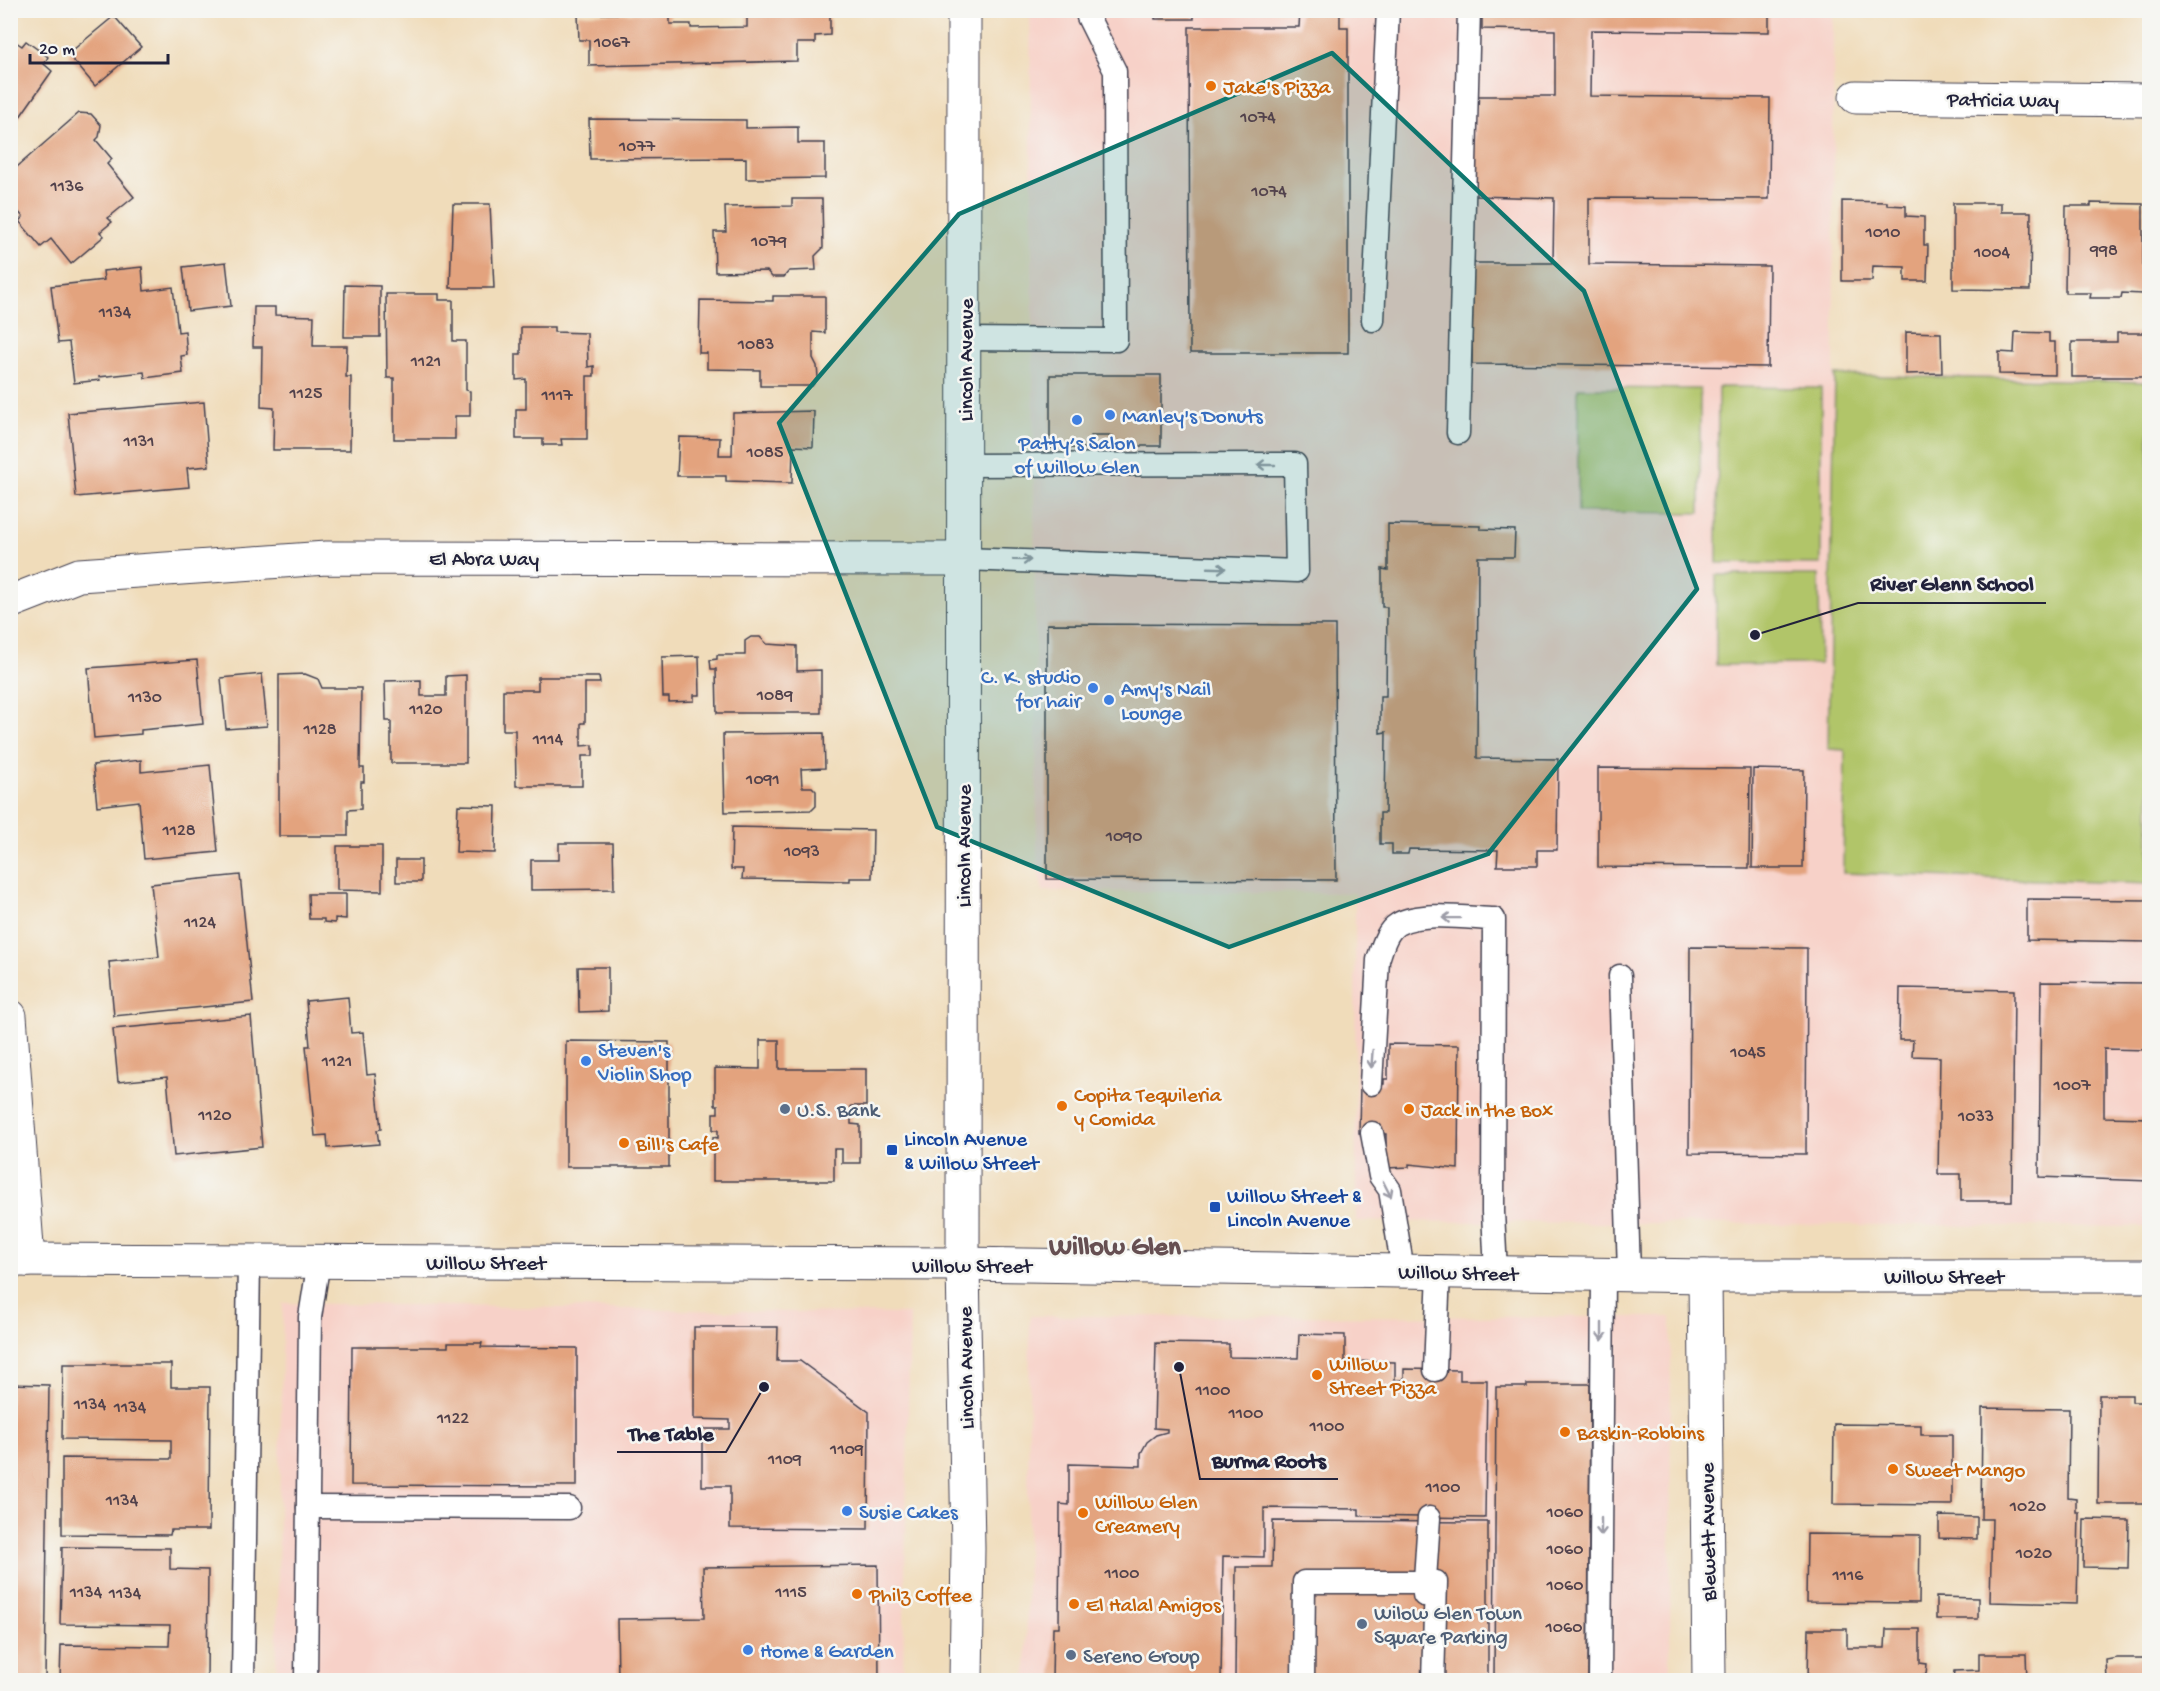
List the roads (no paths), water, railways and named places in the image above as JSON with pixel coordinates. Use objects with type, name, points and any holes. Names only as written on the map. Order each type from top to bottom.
[{"type":"main road","name":"Lincoln Avenue","points":[[964,10],[963,1264],[968,1548],[966,1680]]},
{"type":"main road","name":"Patricia Way","points":[[1856,98],[2150,100]]},
{"type":"main road","name":"El Abra Way","points":[[10,602],[79,575],[326,558],[964,559]]},
{"type":"main road","points":[[10,1016],[19,1260]]},
{"type":"main road","name":"Willow Street","points":[[19,1260],[963,1264],[1705,1276],[2150,1276]]},
{"type":"main road","name":"Blewett Avenue","points":[[1705,1276],[1709,1680]]},
{"type":"lane","points":[[965,339],[1116,340],[1115,71],[1088,17],[1088,10]]},
{"type":"lane","points":[[1373,320],[1388,10]]},
{"type":"lane","points":[[1458,434],[1468,10]]},
{"type":"lane","points":[[964,465],[1295,465],[1297,571],[964,559]]},
{"type":"lane","points":[[1371,1084],[1378,960],[1384,940],[1397,924],[1422,917],[1494,919],[1492,1212],[1496,1272]]},
{"type":"lane","points":[[1600,1680],[1616,1274],[1620,976]]},
{"type":"lane","points":[[1372,1133],[1380,1176],[1390,1190],[1403,1271]]},
{"type":"lane","points":[[243,1680],[249,1261]]},
{"type":"lane","points":[[306,1680],[310,1317],[319,1261]]},
{"type":"lane","points":[[1435,1370],[1439,1271]]},
{"type":"lane","points":[[308,1507],[569,1508]]},
{"type":"lane","points":[[1421,1680],[1429,1518]]},
{"type":"lane","points":[[1310,1680],[1311,1579],[1425,1583]]},
{"type":"lane","points":[[1303,1680],[1304,1582],[1436,1582],[1433,1680]]},
{"type":"place","name":"Jake's Pizza","points":[[1211,86]]},
{"type":"place","name":"Manley's Donuts","points":[[1110,415]]},
{"type":"place","name":"Patty’s Salon of Willow Glen","points":[[1077,420]]},
{"type":"place","name":"River Glenn School","points":[[1755,635]]},
{"type":"place","name":"C. K. studio for hair","points":[[1093,688]]},
{"type":"place","name":"Amy's Nail Lounge","points":[[1109,700]]},
{"type":"place","name":"Steven's Violin Shop","points":[[586,1061]]},
{"type":"place","name":"Copita Tequileria y Comida","points":[[1062,1106]]},
{"type":"place","name":"U.S. Bank","points":[[785,1109]]},
{"type":"place","name":"Jack in the Box","points":[[1409,1109]]},
{"type":"place","name":"Bill's Cafe","points":[[624,1143]]},
{"type":"place","name":"Lincoln Avenue & Willow Street","points":[[892,1150]]},
{"type":"place","name":"Willow Street & Lincoln Avenue","points":[[1215,1207]]},
{"type":"place","name":"Burma Roots","points":[[1179,1367]]},
{"type":"place","name":"Willow Street Pizza","points":[[1317,1375]]},
{"type":"place","name":"The Table","points":[[764,1387]]},
{"type":"place","name":"Baskin-Robbins","points":[[1565,1432]]},
{"type":"place","name":"Sweet Mango","points":[[1893,1469]]},
{"type":"place","name":"Susie Cakes","points":[[847,1511]]},
{"type":"place","name":"Willow Glen Creamery","points":[[1083,1513]]},
{"type":"place","name":"Philz Coffee","points":[[857,1594]]},
{"type":"place","name":"El Halal Amigos","points":[[1074,1604]]},
{"type":"place","name":"Wilow Glen Town Square Parking","points":[[1362,1624]]},
{"type":"place","name":"Home & Garden","points":[[748,1650]]},
{"type":"place","name":"Sereno Group","points":[[1071,1655]]},
{"type":"district","name":"Willow Glen","points":[[1115,1245]]}]
